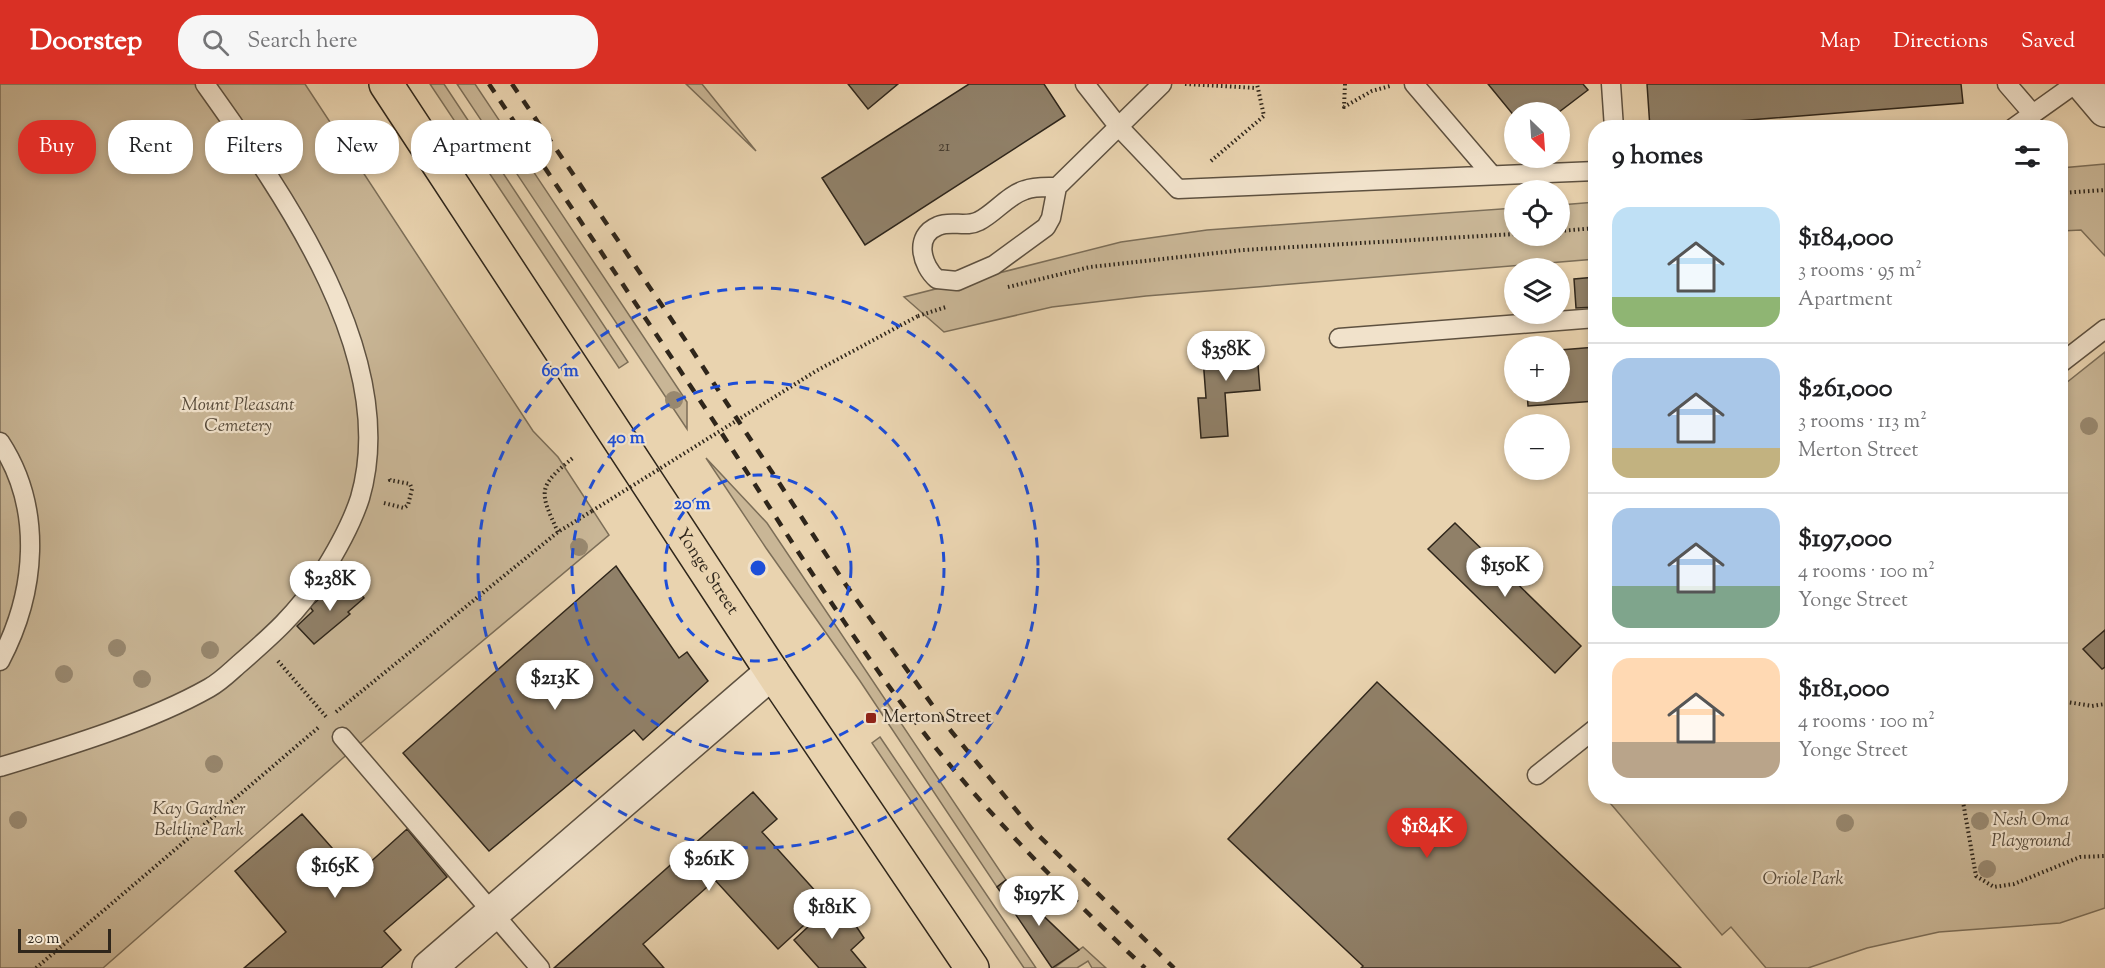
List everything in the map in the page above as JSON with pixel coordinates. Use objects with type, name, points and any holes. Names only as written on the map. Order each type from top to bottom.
[{"type":"main road","name":"Yonge Street","points":[[386,84],[772,672],[972,968]]},
{"type":"street","points":[[2083,84],[2105,110]]},
{"type":"street","points":[[429,968],[772,672]]},
{"type":"lane","points":[[0,766],[126,724],[212,687],[274,634],[309,596],[340,545],[358,503],[368,448],[364,390],[345,323],[322,266],[263,165],[205,84]]},
{"type":"lane","points":[[1084,84],[1118,126],[1178,189],[1588,171]]},
{"type":"lane","points":[[1057,187],[1027,189],[1018,192],[978,222],[938,226],[931,231],[923,245],[922,259],[926,268],[937,279],[950,282],[994,265],[1046,227],[1051,218],[1057,187],[1162,84]]},
{"type":"lane","points":[[1414,84],[1491,174]]},
{"type":"lane","points":[[1611,84],[1613,120]]},
{"type":"lane","points":[[2007,84],[2032,113]]},
{"type":"lane","points":[[2023,120],[2075,84]]},
{"type":"lane","points":[[1339,338],[1588,319]]},
{"type":"lane","points":[[2068,358],[2105,329]]},
{"type":"lane","points":[[0,442],[7,452],[27,504],[32,551],[25,598],[0,661]]},
{"type":"lane","points":[[1537,775],[1588,734]]},
{"type":"lane","points":[[342,737],[540,968]]},
{"type":"path","points":[[1176,84],[1257,86],[1264,116],[1178,189]]},
{"type":"path","points":[[1345,84],[1344,107],[1372,91],[1395,84]]},
{"type":"path","points":[[2068,193],[2105,190]]},
{"type":"path","points":[[1570,230],[1588,229]]},
{"type":"path","points":[[1000,289],[1090,267],[1231,251],[1504,235]]},
{"type":"path","points":[[36,968],[328,719],[558,532],[816,370],[918,316],[949,306]]},
{"type":"path","points":[[558,532],[543,500],[546,484],[552,475],[574,457]]},
{"type":"path","points":[[358,503],[377,507],[385,503],[404,508],[413,497],[410,484],[390,480],[382,472],[365,468]]},
{"type":"path","points":[[270,668],[278,661],[328,719]]},
{"type":"path","points":[[2068,702],[2092,706],[2105,704]]},
{"type":"path","points":[[1963,804],[1976,876],[1984,883],[1994,887],[2014,884],[2080,857],[2105,856]]},
{"type":"green space","name":"Mount Pleasant Cemetery","points":[[0,84],[305,84],[329,120],[315,120],[315,174],[364,174],[533,431],[558,457],[609,535],[343,758],[103,968],[0,968]]},
{"type":"green space","points":[[430,84],[444,84],[468,120],[454,120]]},
{"type":"green space","points":[[457,84],[475,84],[499,120],[481,120]]},
{"type":"green space","points":[[686,84],[702,84],[756,151]]},
{"type":"green space","points":[[2105,164],[2105,256],[2081,230],[2068,231],[2068,167]]},
{"type":"green space","points":[[490,174],[504,174],[628,362],[619,368]]},
{"type":"green space","points":[[517,174],[535,174],[687,402],[687,429]]},
{"type":"green space","points":[[1588,203],[1588,260],[1570,261],[1570,258],[1504,258],[1504,267],[1146,296],[1052,307],[944,332],[904,297],[1121,242],[1207,230],[1504,209],[1504,246],[1570,246],[1570,204]]},
{"type":"green space","name":"Oriole Park","points":[[2105,352],[2105,908],[2060,923],[1939,932],[1867,948],[1808,968],[1766,968],[1731,927],[1722,935],[1611,804],[2068,804],[2068,381]]},
{"type":"green space","points":[[706,458],[767,523],[1006,880],[997,887],[860,681]]},
{"type":"green space","points":[[880,737],[1036,968],[1024,968],[872,743]]},
{"type":"green space","points":[[1083,947],[1106,968],[1092,968],[1088,961],[1077,968],[1054,968]]},
{"type":"building","points":[[848,84],[898,84],[868,109]]},
{"type":"building","points":[[969,84],[1044,84],[1065,116],[865,245],[822,178]]},
{"type":"building","points":[[1488,84],[1583,84],[1588,90],[1570,104],[1504,104]]},
{"type":"building","points":[[1647,84],[1961,84],[1963,103],[1750,120],[1649,120]]},
{"type":"building","points":[[1588,278],[1588,307],[1576,308],[1574,279]]},
{"type":"building","points":[[1256,339],[1260,390],[1225,393],[1228,436],[1201,438],[1198,398],[1206,398],[1202,345]]},
{"type":"building","points":[[1588,348],[1588,402],[1528,406],[1528,402],[1570,402],[1570,349]]},
{"type":"building","points":[[1455,523],[1581,646],[1555,673],[1428,549]]},
{"type":"building","points":[[616,566],[679,658],[687,652],[708,681],[643,740],[634,730],[489,851],[403,753]]},
{"type":"building","points":[[349,580],[364,598],[348,612],[350,614],[314,644],[297,626],[313,611],[310,607],[328,591],[332,596]]},
{"type":"building","points":[[2105,630],[2105,667],[2102,669],[2083,649]]},
{"type":"building","points":[[1377,682],[1681,968],[1361,968],[1363,966],[1228,839]]},
{"type":"building","points":[[753,792],[777,819],[762,832],[827,904],[778,949],[715,880],[643,944],[664,968],[554,968]]},
{"type":"building","points":[[302,814],[356,875],[407,829],[447,877],[384,931],[401,950],[381,968],[244,968],[286,932],[235,871]]},
{"type":"building","points":[[1006,880],[1079,950],[1052,968],[997,887]]},
{"type":"building","points":[[838,899],[864,938],[851,950],[866,968],[819,968],[794,940]]},
{"type":"railway","points":[[489,84],[702,403],[830,600],[907,711],[959,776],[1010,833],[1145,968]]},
{"type":"railway","points":[[512,84],[686,341],[846,585],[951,731],[1031,828],[1174,968]]},
{"type":"place","name":"Merton Street","points":[[871,718]]},
{"type":"park label","name":"Kay Gardner Beltline Park","points":[[199,820]]},
{"type":"park label","name":"Nesh Oma Playground","points":[[2031,831]]}]
